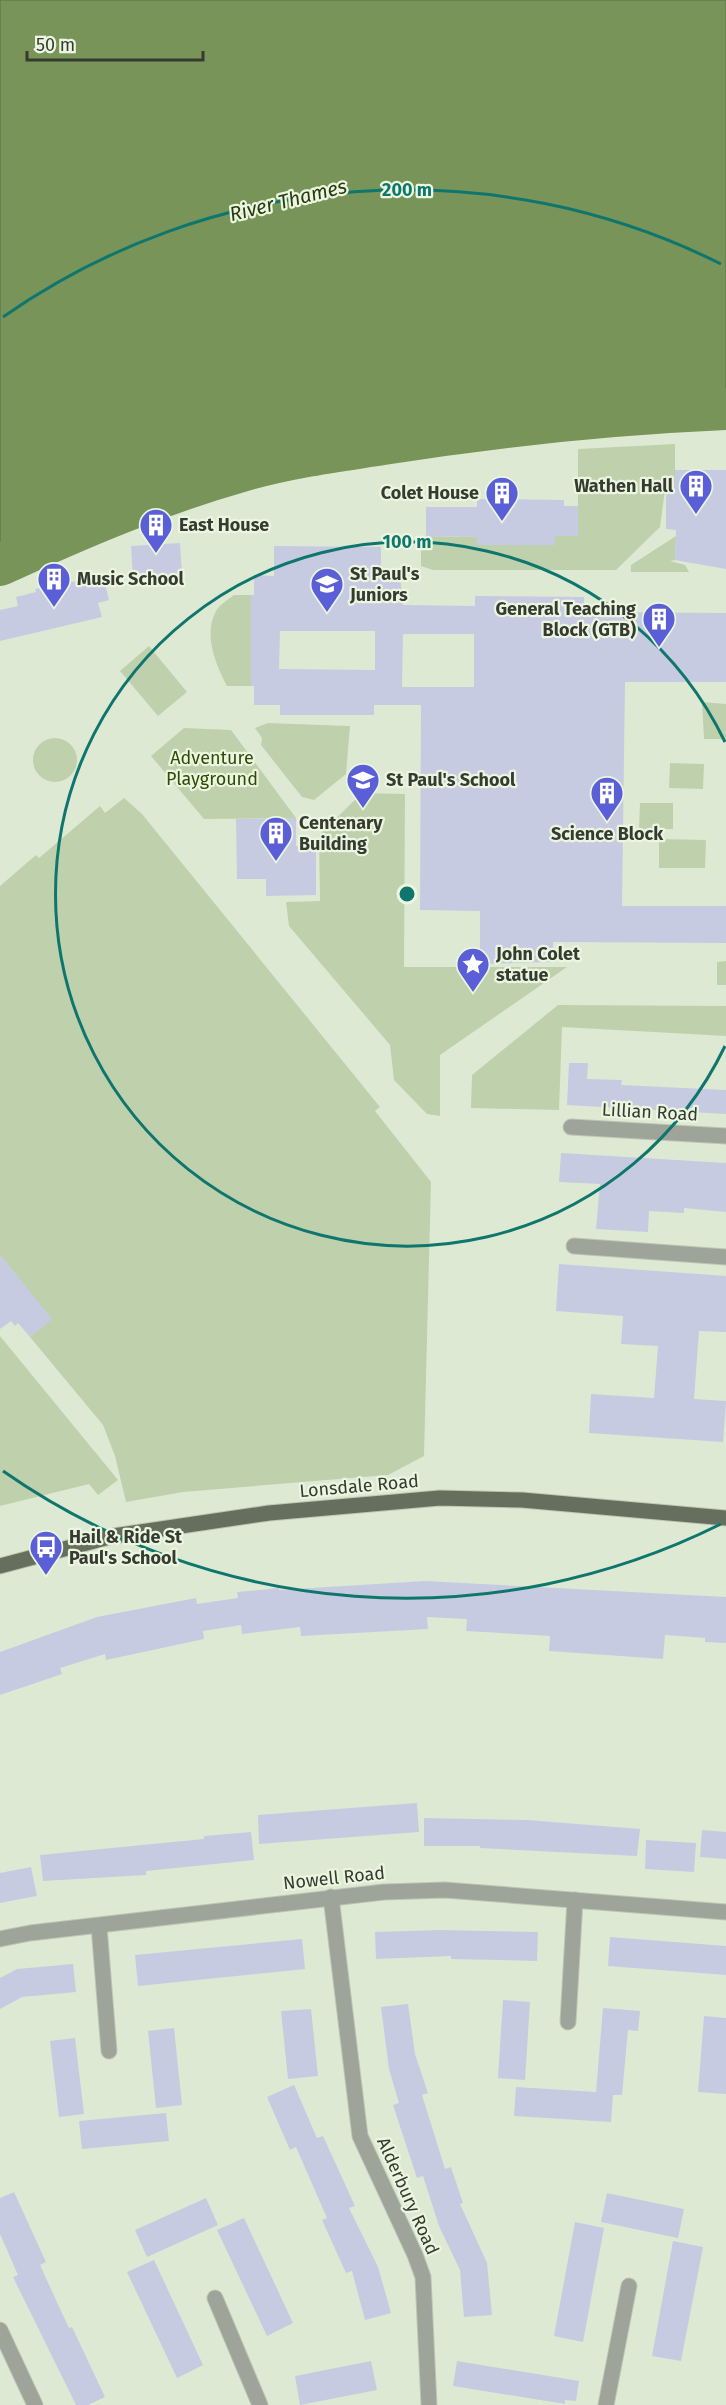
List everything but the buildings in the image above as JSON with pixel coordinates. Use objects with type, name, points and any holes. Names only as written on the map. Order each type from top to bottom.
[{"type":"main road","name":"Lonsdale Road","points":[[0,1566],[113,1536],[269,1513],[440,1498],[522,1500],[726,1518]]},
{"type":"street","name":"Lillian Road","points":[[571,1127],[726,1137]]},
{"type":"street","points":[[574,1246],[726,1257]]},
{"type":"street","name":"Nowell Road","points":[[0,1939],[30,1933],[384,1892],[445,1890],[726,1911]]},
{"type":"street","name":"Alderbury Road","points":[[331,1897],[360,2136],[423,2277],[429,2405]]},
{"type":"street","points":[[568,2022],[575,1900]]},
{"type":"street","points":[[99,1926],[109,2051]]},
{"type":"street","points":[[606,2405],[629,2286]]},
{"type":"street","points":[[215,2298],[260,2405]]},
{"type":"street","points":[[0,2330],[35,2405]]},
{"type":"green space","points":[[675,444],[675,483],[666,483],[660,527],[616,570],[433,570],[421,566],[421,536],[477,537],[478,545],[555,545],[555,536],[578,536],[578,449]]},
{"type":"green space","points":[[676,536],[675,560],[670,561],[685,565],[689,572],[631,572],[631,565]]},
{"type":"green space","points":[[234,595],[251,595],[251,686],[227,686],[219,669],[211,640],[212,620],[217,609]]},
{"type":"green space","points":[[149,646],[187,692],[158,716],[120,671]]},
{"type":"green space","points":[[702,702],[726,704],[726,739],[704,739]]},
{"type":"green space","points":[[268,723],[350,726],[346,774],[314,800],[302,797],[261,745],[262,738],[255,728]]},
{"type":"green space","name":"Adventure Playground","points":[[184,728],[231,730],[296,818],[204,819],[151,756]]},
{"type":"green space","points":[[55,738],[70,745],[77,760],[70,775],[55,782],[40,775],[33,760],[40,745]]},
{"type":"green space","points":[[670,763],[704,764],[703,789],[669,788]]},
{"type":"green space","points":[[362,793],[405,794],[404,967],[567,967],[440,1055],[440,1116],[427,1114],[394,1080],[390,1045],[289,926],[286,902],[320,901],[319,835]]},
{"type":"green space","points":[[124,798],[142,814],[380,1107],[375,1111],[431,1182],[424,1456],[388,1475],[183,1492],[126,1502],[115,1456],[103,1425],[30,1337],[51,1319],[0,1255],[0,886],[36,855],[39,858],[100,806],[105,813]]},
{"type":"green space","points":[[640,803],[673,803],[673,829],[639,829]]},
{"type":"green space","points":[[659,839],[706,840],[705,868],[659,868]]},
{"type":"green space","points":[[726,961],[726,985],[717,985],[717,962]]},
{"type":"green space","points":[[558,1005],[726,1006],[726,1036],[562,1027],[559,1110],[471,1108],[472,1075]]},
{"type":"green space","points":[[0,1336],[118,1480],[98,1495],[89,1484],[0,1506]]},
{"type":"water","name":"River Thames","points":[[0,0],[726,0],[726,409],[511,426],[279,461],[213,479],[151,501],[0,565]]},
{"type":"waterway","points":[[0,565],[151,501],[213,479],[279,461],[511,426],[726,409]]},
{"type":"place","name":"Wathen Hall","points":[[696,515]]},
{"type":"place","name":"Colet House","points":[[502,522]]},
{"type":"place","name":"East House","points":[[156,554]]},
{"type":"place","name":"Music School","points":[[54,608]]},
{"type":"place","name":"St Paul's Juniors","points":[[327,613]]},
{"type":"place","name":"General Teaching Block (GTB)","points":[[659,648]]},
{"type":"place","name":"St Paul's School","points":[[363,809]]},
{"type":"place","name":"Science Block","points":[[607,822]]},
{"type":"place","name":"Centenary Building","points":[[276,862]]},
{"type":"place","name":"John Colet statue","points":[[473,993]]},
{"type":"place","name":"Hail & Ride St Paul's School","points":[[46,1576]]}]
